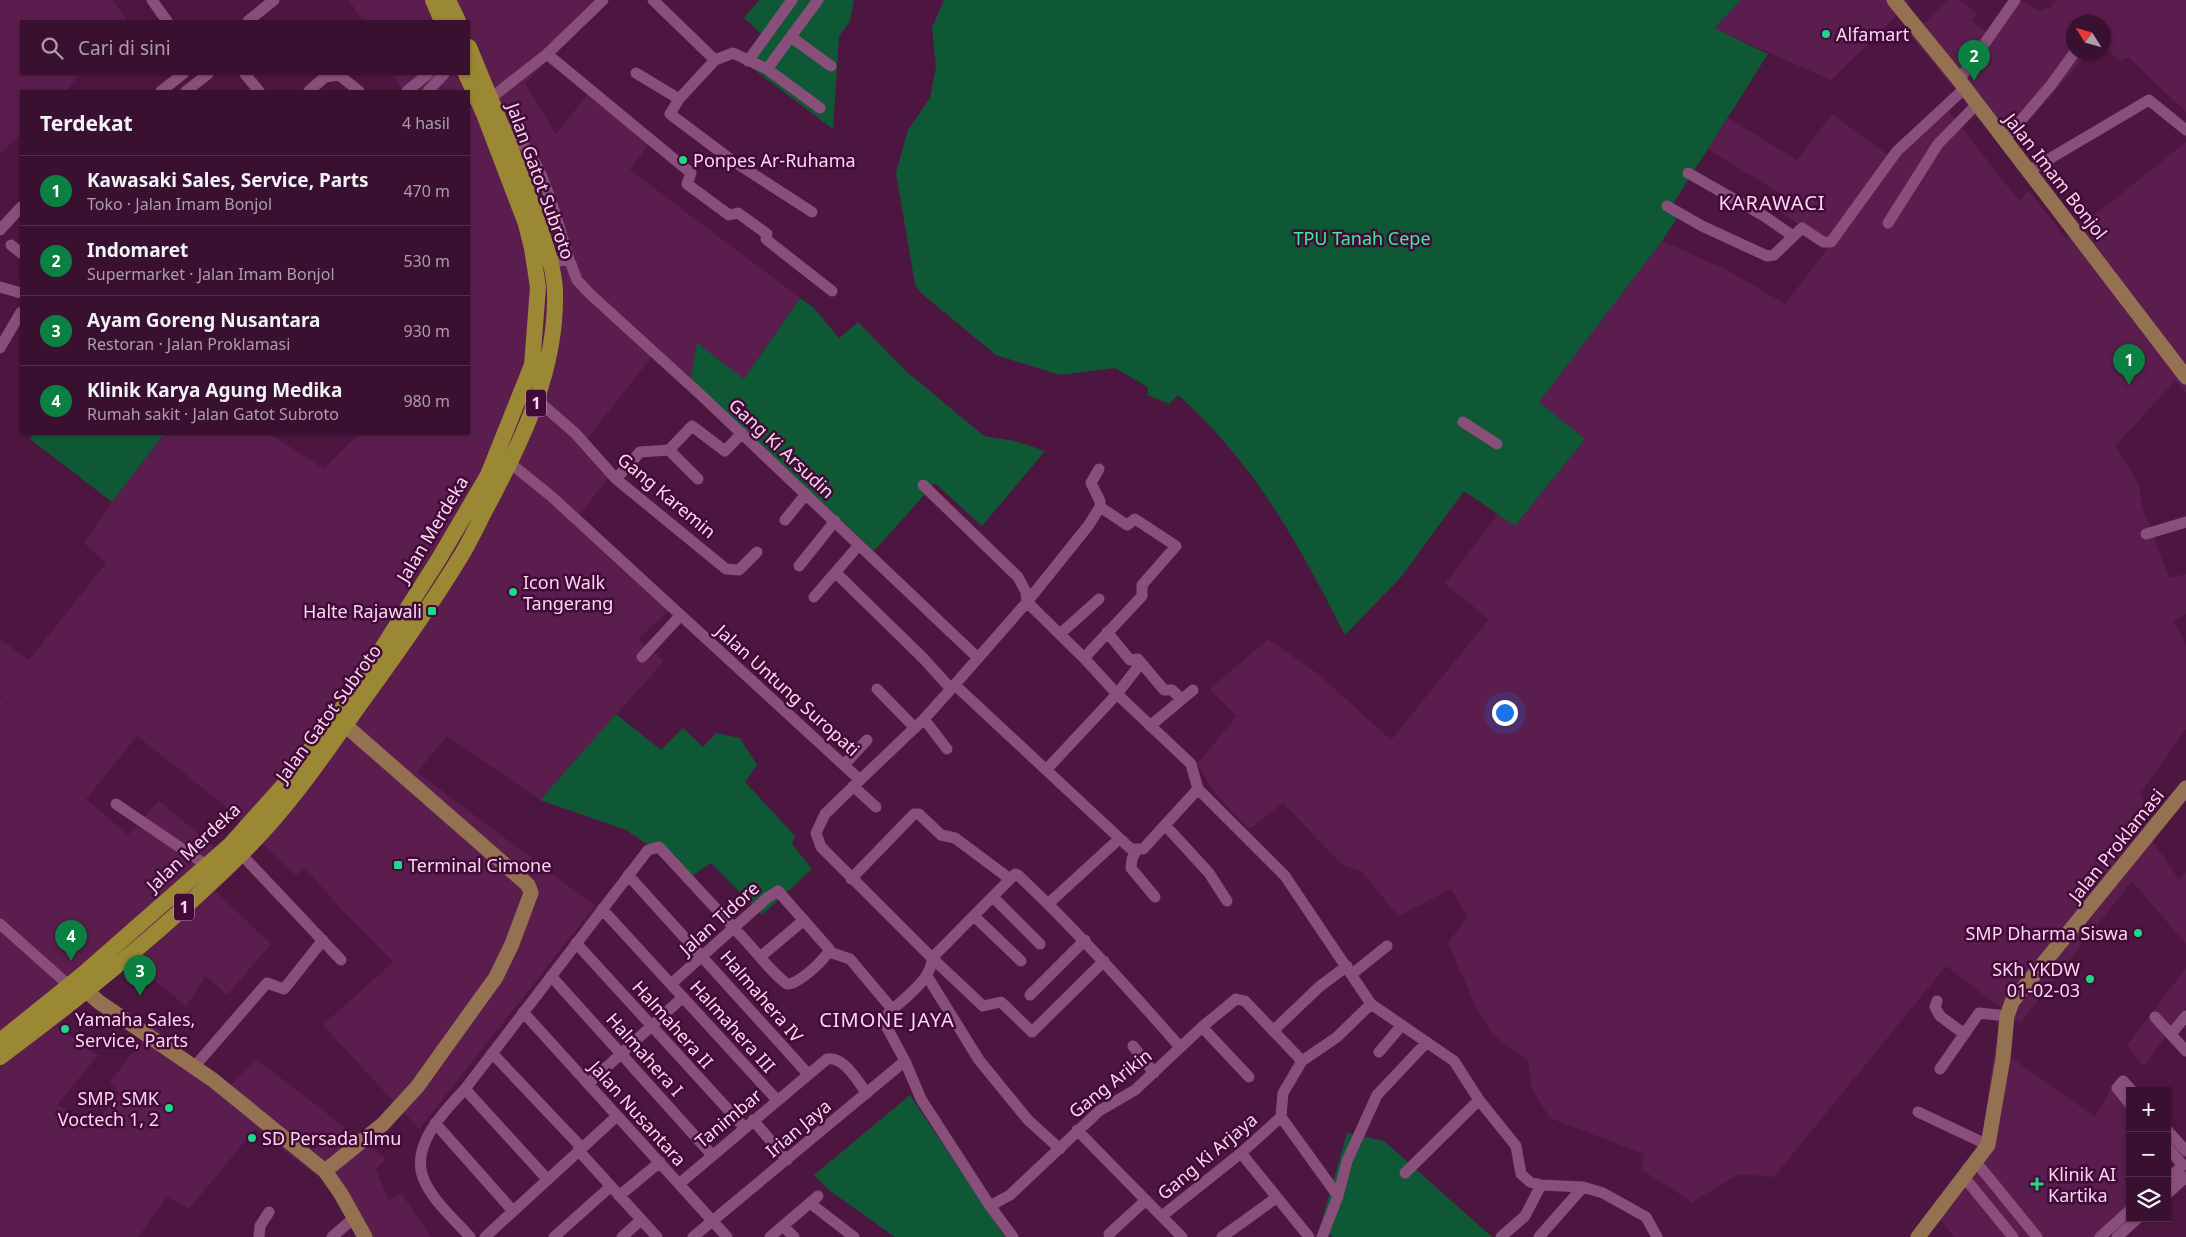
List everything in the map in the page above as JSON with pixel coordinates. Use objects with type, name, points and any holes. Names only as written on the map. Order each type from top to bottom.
[{"type":"highway","points":[[433,0],[442,20]]},
{"type":"highway","points":[[448,0],[458,20]]},
{"type":"highway","name":"Jalan Gatot Subroto","points":[[0,1041],[154,936],[241,854],[276,818],[341,721],[397,653],[462,555],[510,463],[537,400],[550,352],[555,316],[555,286],[551,263],[528,194],[501,125],[483,98],[470,50]]},
{"type":"highway","name":"Jalan Merdeka","points":[[139,926],[230,845],[341,721],[488,475],[532,365],[538,287],[532,248],[483,98],[467,75]]},
{"type":"highway","name":"Jalan Gatot Subroto","points":[[0,1057],[78,988],[139,926]]},
{"type":"main road","name":"Jalan Imam Bonjol","points":[[1900,2],[2186,377]]},
{"type":"main road","points":[[325,1171],[383,1124],[423,1079],[496,977],[512,944],[531,893],[528,885],[341,721]]},
{"type":"main road","name":"Jalan Proklamasi","points":[[1918,1237],[1988,1145],[2002,1067],[2008,1016],[2012,1002],[2186,788]]},
{"type":"main road","points":[[78,988],[194,1068],[325,1171],[341,1194],[365,1237]]},
{"type":"street","points":[[152,0],[166,20]]},
{"type":"street","points":[[249,20],[274,0]]},
{"type":"street","points":[[483,98],[496,94],[547,54],[603,0]]},
{"type":"street","points":[[653,0],[715,60]]},
{"type":"street","points":[[748,62],[792,0]]},
{"type":"street","points":[[767,69],[818,0]]},
{"type":"street","points":[[1667,206],[1702,226],[1767,256],[1774,255],[1802,228],[1823,242],[1831,242],[1897,151],[1962,84],[2015,0]]},
{"type":"street","points":[[791,37],[831,66]]},
{"type":"street","points":[[812,212],[730,158],[670,114],[679,99],[715,60],[733,53],[748,62],[767,69],[820,108]]},
{"type":"street","points":[[547,54],[691,173],[687,184],[729,215],[738,213],[759,228],[766,234],[766,239],[832,291]]},
{"type":"street","points":[[2004,140],[2051,85],[2069,60]]},
{"type":"street","points":[[636,73],[679,99]]},
{"type":"street","points":[[162,90],[182,75]]},
{"type":"street","points":[[187,90],[207,75]]},
{"type":"street","points":[[246,75],[258,90]]},
{"type":"street","points":[[310,90],[325,77],[338,75],[358,90]]},
{"type":"street","points":[[408,90],[427,75]]},
{"type":"street","points":[[429,90],[443,75]]},
{"type":"street","points":[[2029,171],[2149,100],[2186,130]]},
{"type":"street","points":[[1888,224],[1938,144],[1977,104]]},
{"type":"street","name":"Gang Ki Arsudin","points":[[501,125],[524,142],[535,159],[577,280],[835,521],[978,658]]},
{"type":"street","points":[[1688,173],[1764,216],[1793,236]]},
{"type":"street","points":[[0,230],[20,208]]},
{"type":"street","points":[[11,245],[20,252]]},
{"type":"street","points":[[551,263],[570,259]]},
{"type":"street","points":[[0,286],[20,293]]},
{"type":"street","points":[[0,348],[20,314]]},
{"type":"street","name":"Gang Karemin","points":[[537,400],[576,433],[616,479],[726,568],[739,570],[756,552]]},
{"type":"street","points":[[1463,422],[1497,444]]},
{"type":"street","points":[[616,479],[640,452],[669,450],[692,426],[725,451],[742,434]]},
{"type":"street","points":[[669,450],[698,479]]},
{"type":"street","name":"Jalan Untung Suropati","points":[[510,463],[551,496],[680,616],[845,764],[856,783],[825,814],[816,833],[822,847],[851,879],[983,1006],[1001,1002],[1032,1032],[1104,961]]},
{"type":"street","points":[[876,807],[856,783],[915,728],[953,687],[1027,602],[1088,526],[1100,507],[1100,501],[1092,483],[1099,469]]},
{"type":"street","points":[[923,485],[1018,577],[1026,592],[1027,602],[1084,658],[1117,694],[1190,764],[1198,790],[1285,876],[1350,970],[1371,1004],[1454,1061],[1479,1100],[1516,1146],[1521,1174],[1530,1182],[1541,1185],[1583,1187],[1603,1193],[1646,1217],[1657,1237]]},
{"type":"street","points":[[785,520],[806,494]]},
{"type":"street","points":[[1084,658],[1142,596],[1142,585],[1176,546],[1135,519],[1127,525],[1100,507]]},
{"type":"street","points":[[799,566],[835,521]]},
{"type":"street","points":[[2146,534],[2186,522]]},
{"type":"street","points":[[814,597],[859,545]]},
{"type":"street","points":[[836,573],[953,687],[988,714],[1131,849],[1143,849],[1198,790]]},
{"type":"street","points":[[1060,634],[1099,599]]},
{"type":"street","points":[[642,657],[680,616]]},
{"type":"street","points":[[1108,632],[1130,660],[1137,658],[1164,690],[1172,690],[1181,699]]},
{"type":"street","points":[[1046,770],[1117,694],[1141,663]]},
{"type":"street","points":[[877,689],[915,728]]},
{"type":"street","points":[[1150,726],[1193,690]]},
{"type":"street","points":[[924,719],[947,749]]},
{"type":"street","points":[[845,764],[867,740]]},
{"type":"street","points":[[116,804],[206,865]]},
{"type":"street","points":[[851,879],[914,814],[920,814],[941,835],[955,838],[1010,879]]},
{"type":"street","points":[[1165,825],[1209,873],[1227,901]]},
{"type":"street","points":[[1048,904],[1119,839]]},
{"type":"street","points":[[470,1237],[438,1201],[423,1179],[421,1151],[435,1123],[465,1089],[648,850],[659,847],[787,984],[795,984],[830,952],[850,959],[892,1009]]},
{"type":"street","points":[[1137,849],[1132,859],[1131,868],[1155,897]]},
{"type":"street","points":[[241,854],[341,960]]},
{"type":"street","points":[[1013,1237],[990,1206],[921,1099],[905,1061],[884,1024],[884,1018],[926,976],[932,967],[932,958],[994,898],[1014,874],[1018,875],[1104,961],[1114,975],[1180,1047]]},
{"type":"street","name":"Halmahera IV","points":[[628,875],[808,1074]]},
{"type":"street","name":"Jalan Tidore","points":[[671,984],[767,898],[778,891],[824,939],[830,952]]},
{"type":"street","points":[[994,898],[1040,944]]},
{"type":"street","name":"Halmahera III","points":[[602,910],[777,1100]]},
{"type":"street","points":[[974,916],[1021,960]]},
{"type":"street","points":[[760,957],[804,920]]},
{"type":"street","points":[[0,924],[78,988]]},
{"type":"street","points":[[194,1068],[267,983],[284,989],[323,940]]},
{"type":"street","points":[[1030,994],[1084,940]]},
{"type":"street","name":"Halmahera II","points":[[576,943],[650,1025],[748,1124],[787,1160]]},
{"type":"street","points":[[1273,1031],[1319,987],[1387,946]]},
{"type":"street","name":"Halmahera I","points":[[551,976],[712,1155]]},
{"type":"street","points":[[926,976],[979,1060],[1028,1120],[1060,1149]]},
{"type":"street","points":[[588,1084],[620,1052],[682,998]]},
{"type":"street","name":"Gang Arikin","points":[[990,1206],[1010,1195],[1060,1149],[1077,1130],[1100,1111],[1135,1090],[1202,1027],[1236,999],[1245,1001],[1302,1061]]},
{"type":"street","points":[[1937,1002],[1935,1006],[1940,1016],[1963,1033]]},
{"type":"street","points":[[1281,1117],[1283,1093],[1302,1061],[1337,1038],[1371,1004]]},
{"type":"street","name":"Jalan Nusantara","points":[[523,1012],[727,1237]]},
{"type":"street","points":[[1940,1069],[1979,1012],[2008,1016]]},
{"type":"street","points":[[2171,1034],[2186,1016]]},
{"type":"street","points":[[2155,1017],[2186,1051]]},
{"type":"street","points":[[1379,1052],[1402,1025]]},
{"type":"street","points":[[1202,1027],[1249,1077]]},
{"type":"street","points":[[1322,1237],[1338,1196],[1347,1160],[1377,1095],[1427,1042]]},
{"type":"street","points":[[1133,1046],[1154,1073]]},
{"type":"street","points":[[492,1053],[580,1149],[610,1187],[657,1237]]},
{"type":"street","name":"Tanimbar","points":[[679,1184],[826,1059],[837,1059],[868,1093]]},
{"type":"street","name":"Irian Jaya","points":[[693,1237],[905,1061]]},
{"type":"street","points":[[2126,1099],[2117,1088],[2124,1081],[2129,1087]]},
{"type":"street","points":[[465,1089],[547,1179]]},
{"type":"street","points":[[1405,1173],[1479,1100]]},
{"type":"street","points":[[1918,1112],[1988,1145]]},
{"type":"street","points":[[485,1237],[618,1116]]},
{"type":"street","name":"Gang Ki Arjaya","points":[[1162,1216],[1241,1153],[1281,1117],[1338,1196]]},
{"type":"street","points":[[435,1123],[513,1211]]},
{"type":"street","points":[[1077,1130],[1182,1237]]},
{"type":"street","points":[[2169,1132],[2186,1151]]},
{"type":"street","points":[[2171,1152],[2184,1168]]},
{"type":"street","points":[[1241,1153],[1309,1237]]},
{"type":"street","points":[[619,1196],[660,1162]]},
{"type":"street","points":[[1976,1162],[2036,1237]]},
{"type":"street","points":[[2171,1177],[2184,1168]]},
{"type":"street","points":[[2171,1188],[2184,1168]]},
{"type":"street","points":[[1964,1177],[2013,1237]]},
{"type":"street","points":[[1501,1237],[1525,1216],[1541,1185]]},
{"type":"street","points":[[554,1237],[610,1187]]},
{"type":"street","points":[[1539,1237],[1583,1187]]},
{"type":"street","points":[[1222,1237],[1276,1198]]},
{"type":"street","points":[[770,1237],[814,1199],[854,1237]]},
{"type":"street","points":[[1109,1234],[1146,1200]]},
{"type":"street","points":[[261,1236],[260,1226],[269,1212]]},
{"type":"street","points":[[2100,1237],[2126,1214]]},
{"type":"street","points":[[332,1237],[354,1218]]},
{"type":"street","points":[[622,1237],[641,1220]]},
{"type":"street","points":[[2117,1237],[2134,1222]]},
{"type":"street","points":[[783,1226],[794,1237]]},
{"type":"shaded area","points":[[0,0],[112,0],[127,20],[20,20],[20,75],[79,75],[67,90],[20,90],[20,135],[0,154]]},
{"type":"shaded area","points":[[349,0],[602,0],[605,3],[525,83],[556,134],[591,90],[650,142],[630,170],[800,298],[744,379],[697,344],[689,387],[654,354],[586,440],[612,473],[576,519],[676,604],[638,639],[664,661],[540,800],[447,736],[417,772],[595,906],[419,1129],[323,1025],[393,962],[342,910],[305,868],[296,875],[219,801],[137,736],[86,799],[128,835],[159,801],[240,868],[215,891],[271,944],[227,995],[206,976],[186,1006],[132,962],[57,1026],[98,1055],[58,1104],[92,1128],[119,1093],[110,1082],[153,1026],[230,1086],[256,1059],[386,1159],[376,1169],[389,1201],[401,1193],[431,1237],[363,1237],[336,1190],[255,1129],[189,1209],[167,1197],[138,1237],[0,1237],[0,699],[2,697],[0,694],[0,639],[29,660],[106,563],[84,543],[112,502],[163,435],[272,435],[324,469],[358,435],[470,435],[470,90],[402,90],[394,75],[470,75],[470,20],[362,20]]},
{"type":"shaded area","points":[[1741,0],[1908,0],[1910,2],[1831,80],[1713,28]]},
{"type":"shaded area","points":[[1948,0],[1960,0],[1977,14],[1971,20],[1992,37],[2020,0],[2039,11],[2051,7],[2056,0],[2186,0],[2186,112],[2128,57],[2120,61],[2111,53],[2111,15],[2066,15],[2066,60],[2082,60],[2004,150],[1911,36]]},
{"type":"shaded area","points":[[1943,104],[2019,201],[2029,191],[2066,238],[2186,142],[2186,393],[2175,381],[2115,446],[2139,485],[2142,507],[2169,578],[2186,574],[2186,614],[2173,620],[2186,645],[2186,729],[2140,794],[2154,820],[2145,830],[2179,880],[2186,872],[2186,944],[2132,881],[2020,1023],[1946,966],[1774,1177],[1739,1174],[1692,1202],[1642,1170],[1644,1154],[1550,1118],[1532,1089],[1528,1061],[1493,1035],[1478,1011],[1448,944],[1467,916],[1451,889],[1398,916],[1361,871],[1342,865],[1283,803],[1249,829],[1215,793],[1197,764],[1237,716],[1210,689],[1268,639],[1317,673],[1391,740],[1489,619],[1445,584],[1498,514],[1516,525],[1585,439],[1538,402],[1662,241],[1723,268],[1785,304],[1829,247],[1776,208],[1784,196],[1708,149],[1728,118],[1797,160],[1832,114],[1888,155]]},
{"type":"shaded area","points":[[2186,968],[2186,1007],[2144,1067],[2127,1045]]},
{"type":"shaded area","points":[[1995,1046],[2095,1117],[2113,1085],[2126,1103],[2126,1216],[2103,1237],[1954,1237],[1932,1209],[1980,1153]]},
{"type":"green space","points":[[759,0],[854,0],[850,21],[839,36],[833,129],[744,62],[763,35],[744,18]]},
{"type":"green space","name":"TPU Tanah Cepe","points":[[944,0],[1741,0],[1714,28],[1768,54],[1673,204],[1683,209],[1662,241],[1539,402],[1585,439],[1515,526],[1464,491],[1401,577],[1345,635],[1292,537],[1253,477],[1205,421],[1178,395],[1169,404],[1148,395],[1148,387],[1115,368],[1060,375],[996,355],[921,293],[915,284],[896,173],[908,130],[930,98],[936,67],[932,28]]},
{"type":"green space","points":[[800,298],[814,308],[839,338],[858,322],[907,372],[984,436],[1015,441],[1045,451],[982,526],[935,483],[874,551],[764,448],[689,387],[697,343],[744,379]]},
{"type":"green space","points":[[32,435],[163,435],[112,502],[30,439]]},
{"type":"green space","points":[[616,714],[661,750],[683,728],[703,747],[716,733],[740,738],[757,765],[745,782],[795,836],[792,844],[812,869],[762,915],[711,863],[693,875],[626,830],[540,800]]},
{"type":"green space","points":[[910,1095],[1005,1237],[895,1237],[830,1191],[814,1175]]},
{"type":"green space","points":[[1347,1133],[1384,1141],[1492,1237],[1333,1237],[1320,1227]]},
{"type":"place","name":"Alfamart","points":[[1826,34]]},
{"type":"place","name":"Indomaret","points":[[1974,81]]},
{"type":"place","name":"Ponpes Ar-Ruhama","points":[[683,160]]},
{"type":"place","name":"Kawasaki Sales, Service, Parts","points":[[2129,385]]},
{"type":"place","name":"Icon Walk Tangerang","points":[[513,592]]},
{"type":"place","name":"Halte Rajawali","points":[[432,611]]},
{"type":"place","name":"Terminal Cimone","points":[[398,865]]},
{"type":"place","name":"SMP Dharma Siswa","points":[[2138,933]]},
{"type":"place","name":"Klinik Karya Agung Medika","points":[[71,961]]},
{"type":"place","name":"SKh YKDW 01-02-03","points":[[2090,979]]},
{"type":"place","name":"Ayam Goreng Nusantara","points":[[140,996]]},
{"type":"place","name":"Yamaha Sales, Service, Parts","points":[[65,1029]]},
{"type":"place","name":"SMP, SMK Voctech 1, 2","points":[[169,1108]]},
{"type":"place","name":"SD Persada Ilmu","points":[[252,1138]]},
{"type":"place","name":"Klinik AI Kartika","points":[[2037,1184]]},
{"type":"district","name":"KARAWACI","points":[[1772,202]]},
{"type":"district","name":"CIMONE JAYA","points":[[887,1019]]}]
